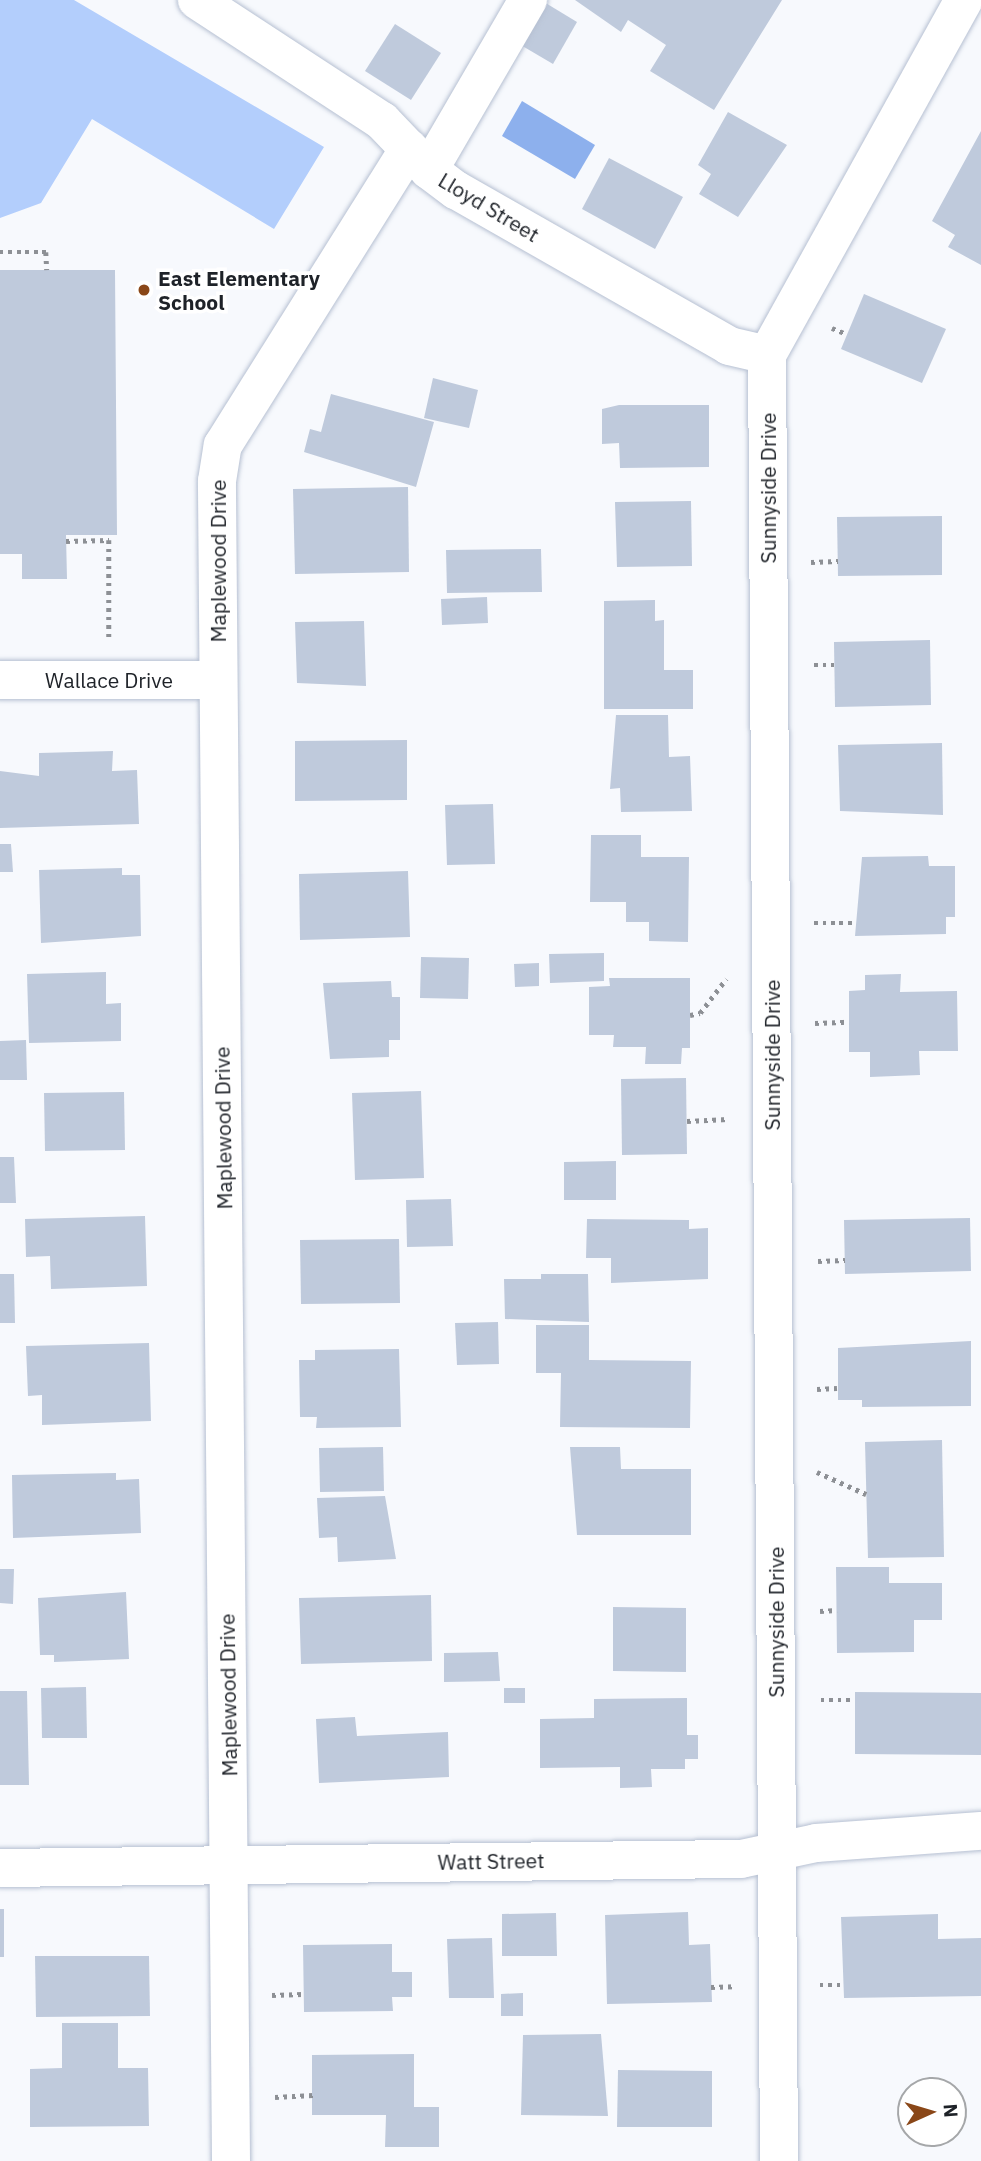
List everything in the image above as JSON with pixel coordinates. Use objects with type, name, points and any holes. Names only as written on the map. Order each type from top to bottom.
[{"type":"street","name":"Lloyd Street","points":[[197,0],[383,121],[419,160],[729,346],[768,355]]},
{"type":"street","name":"Maplewood Drive","points":[[231,2161],[217,481],[223,445],[528,0]]},
{"type":"street","name":"Sunnyside Drive","points":[[779,2161],[768,355],[964,0]]},
{"type":"street","name":"Wallace Drive","points":[[0,680],[218,680]]},
{"type":"street","name":"Watt Street","points":[[0,1868],[727,1859],[776,1851],[981,1831]]},
{"type":"path","points":[[0,251],[46,252],[47,270]]},
{"type":"path","points":[[66,541],[109,540],[109,645]]},
{"type":"path","points":[[805,562],[838,561]]},
{"type":"path","points":[[806,665],[834,665]]},
{"type":"path","points":[[808,923],[855,923]]},
{"type":"path","points":[[690,1015],[700,1013],[735,970]]},
{"type":"path","points":[[809,1023],[849,1022]]},
{"type":"path","points":[[687,1121],[736,1119]]},
{"type":"path","points":[[811,1261],[845,1260]]},
{"type":"path","points":[[813,1389],[837,1388]]},
{"type":"path","points":[[813,1472],[828,1472],[866,1494]]},
{"type":"path","points":[[814,1611],[837,1611]]},
{"type":"path","points":[[815,1700],[855,1700]]},
{"type":"path","points":[[817,1985],[844,1985]]},
{"type":"path","points":[[711,1987],[743,1986]]},
{"type":"path","points":[[262,1996],[303,1994]]},
{"type":"path","points":[[263,2097],[313,2095]]},
{"type":"shaded area","points":[[0,0],[74,0],[324,147],[274,229],[92,119],[41,203],[0,218]]},
{"type":"shaded area","points":[[522,101],[595,145],[575,179],[502,136]]},
{"type":"building","points":[[575,0],[782,0],[714,110],[650,71],[666,45],[628,20],[621,32]]},
{"type":"building","points":[[544,2],[577,22],[553,64],[519,44]]},
{"type":"building","points":[[395,24],[441,53],[411,100],[365,71]]},
{"type":"building","points":[[728,112],[787,145],[738,217],[699,194],[711,174],[698,165]]},
{"type":"building","points":[[981,131],[981,265],[948,247],[955,235],[932,221]]},
{"type":"building","points":[[609,158],[683,197],[655,249],[582,209]]},
{"type":"building","points":[[0,270],[115,270],[117,535],[66,535],[67,579],[22,579],[22,554],[0,554]]},
{"type":"building","points":[[864,294],[946,329],[922,383],[841,349]]},
{"type":"building","points":[[433,378],[478,390],[469,428],[424,418]]},
{"type":"building","points":[[331,394],[434,422],[416,487],[304,452],[310,429],[321,432]]},
{"type":"building","points":[[619,405],[709,405],[709,467],[620,468],[619,443],[602,444],[602,409]]},
{"type":"building","points":[[408,487],[409,572],[295,574],[293,489]]},
{"type":"building","points":[[691,501],[692,566],[617,567],[615,502]]},
{"type":"building","points":[[942,516],[942,575],[838,576],[837,517]]},
{"type":"building","points":[[541,549],[542,592],[447,593],[446,550]]},
{"type":"building","points":[[487,597],[488,623],[442,625],[441,599]]},
{"type":"building","points":[[655,600],[655,621],[664,620],[664,670],[693,670],[693,709],[604,709],[604,601]]},
{"type":"building","points":[[364,621],[366,686],[297,683],[295,622]]},
{"type":"building","points":[[930,640],[931,705],[835,707],[834,642]]},
{"type":"building","points":[[616,715],[668,715],[669,757],[690,756],[692,811],[621,812],[620,788],[610,789]]},
{"type":"building","points":[[407,740],[407,800],[295,801],[295,741]]},
{"type":"building","points":[[942,743],[943,815],[840,811],[838,745]]},
{"type":"building","points":[[113,751],[112,771],[137,770],[139,824],[0,828],[0,771],[39,776],[39,753]]},
{"type":"building","points":[[493,804],[495,864],[447,865],[445,805]]},
{"type":"building","points":[[591,835],[641,835],[641,857],[689,857],[688,942],[649,941],[649,922],[626,922],[626,902],[590,902]]},
{"type":"building","points":[[0,844],[11,844],[13,872],[0,872]]},
{"type":"building","points":[[928,856],[929,866],[955,866],[955,917],[946,917],[946,934],[855,936],[862,857]]},
{"type":"building","points":[[122,868],[122,875],[140,875],[141,936],[41,943],[39,870]]},
{"type":"building","points":[[408,871],[410,937],[300,940],[299,874]]},
{"type":"building","points":[[604,953],[604,981],[550,983],[549,954]]},
{"type":"building","points":[[421,957],[469,958],[468,999],[420,998]]},
{"type":"building","points":[[539,963],[539,986],[515,987],[514,964]]},
{"type":"building","points":[[106,972],[106,1004],[121,1003],[121,1041],[29,1043],[27,974]]},
{"type":"building","points":[[901,974],[900,992],[957,991],[958,1051],[919,1051],[920,1075],[870,1077],[870,1052],[849,1052],[849,991],[865,990],[865,975]]},
{"type":"building","points":[[609,978],[690,978],[690,1048],[682,1048],[681,1064],[645,1064],[646,1047],[613,1047],[614,1035],[589,1035],[589,987],[610,986]]},
{"type":"building","points":[[391,981],[392,997],[400,997],[400,1040],[389,1040],[389,1057],[330,1059],[323,983]]},
{"type":"building","points":[[26,1040],[27,1080],[0,1080],[0,1041]]},
{"type":"building","points":[[686,1078],[687,1154],[622,1155],[621,1079]]},
{"type":"building","points":[[421,1091],[424,1178],[355,1180],[352,1093]]},
{"type":"building","points":[[124,1092],[125,1150],[45,1151],[44,1093]]},
{"type":"building","points":[[0,1157],[14,1157],[16,1203],[0,1203]]},
{"type":"building","points":[[616,1161],[616,1200],[564,1200],[564,1162]]},
{"type":"building","points":[[451,1199],[453,1246],[407,1247],[406,1200]]},
{"type":"building","points":[[145,1216],[147,1286],[51,1289],[50,1256],[26,1257],[25,1219]]},
{"type":"building","points":[[970,1218],[971,1271],[845,1274],[844,1220]]},
{"type":"building","points":[[587,1219],[689,1220],[689,1229],[708,1228],[708,1279],[611,1283],[611,1258],[586,1258]]},
{"type":"building","points":[[399,1239],[400,1303],[301,1304],[300,1240]]},
{"type":"building","points":[[0,1274],[14,1274],[15,1323],[0,1323]]},
{"type":"building","points":[[541,1274],[588,1274],[589,1322],[505,1319],[504,1279],[541,1279]]},
{"type":"building","points":[[498,1322],[499,1364],[457,1365],[455,1323]]},
{"type":"building","points":[[536,1325],[589,1325],[589,1360],[691,1361],[690,1428],[560,1427],[561,1373],[536,1373]]},
{"type":"building","points":[[971,1341],[971,1406],[862,1407],[862,1400],[838,1400],[838,1348]]},
{"type":"building","points":[[149,1343],[151,1421],[42,1425],[42,1395],[28,1396],[26,1346]]},
{"type":"building","points":[[399,1349],[401,1427],[316,1428],[317,1417],[300,1417],[299,1360],[315,1360],[315,1350]]},
{"type":"building","points":[[942,1440],[944,1557],[868,1558],[865,1442]]},
{"type":"building","points":[[383,1447],[384,1491],[320,1492],[319,1448]]},
{"type":"building","points":[[570,1447],[620,1447],[621,1469],[691,1469],[691,1535],[577,1535]]},
{"type":"building","points":[[116,1473],[116,1480],[139,1479],[141,1533],[13,1538],[12,1475]]},
{"type":"building","points":[[385,1496],[396,1559],[338,1562],[337,1537],[319,1538],[317,1498]]},
{"type":"building","points":[[836,1567],[889,1567],[889,1583],[942,1583],[942,1620],[914,1620],[914,1652],[837,1653]]},
{"type":"building","points":[[0,1569],[14,1569],[13,1604],[0,1603]]},
{"type":"building","points":[[126,1592],[129,1659],[54,1662],[54,1655],[40,1655],[38,1598]]},
{"type":"building","points":[[431,1595],[432,1661],[301,1664],[299,1598]]},
{"type":"building","points":[[613,1607],[686,1608],[686,1672],[613,1671]]},
{"type":"building","points":[[498,1652],[500,1681],[444,1682],[444,1653]]},
{"type":"building","points":[[86,1687],[87,1738],[42,1738],[41,1688]]},
{"type":"building","points":[[504,1688],[525,1688],[525,1703],[504,1703]]},
{"type":"building","points":[[0,1691],[27,1691],[29,1785],[0,1785]]},
{"type":"building","points":[[855,1692],[981,1693],[981,1755],[855,1754]]},
{"type":"building","points":[[687,1698],[687,1735],[698,1735],[698,1759],[685,1759],[685,1769],[651,1769],[652,1787],[620,1788],[620,1767],[540,1768],[540,1719],[594,1718],[594,1699]]},
{"type":"building","points":[[355,1717],[357,1736],[448,1732],[449,1777],[319,1783],[316,1719]]},
{"type":"building","points":[[0,1909],[4,1909],[4,1957],[0,1957]]},
{"type":"building","points":[[688,1912],[689,1945],[710,1944],[712,2002],[607,2004],[605,1915]]},
{"type":"building","points":[[556,1913],[557,1956],[502,1956],[502,1914]]},
{"type":"building","points":[[938,1914],[938,1939],[981,1938],[981,1996],[844,1998],[841,1917]]},
{"type":"building","points":[[492,1938],[494,1998],[449,1998],[447,1939]]},
{"type":"building","points":[[392,1944],[392,1972],[412,1972],[412,1997],[392,1997],[393,2011],[304,2012],[303,1945]]},
{"type":"building","points":[[35,1956],[149,1956],[150,2016],[36,2017]]},
{"type":"building","points":[[523,1993],[523,2016],[501,2016],[501,1994]]},
{"type":"building","points":[[62,2023],[118,2023],[118,2068],[148,2068],[149,2126],[30,2127],[30,2069],[62,2068]]},
{"type":"building","points":[[601,2034],[608,2116],[521,2115],[523,2035]]},
{"type":"building","points":[[414,2054],[414,2107],[439,2107],[439,2147],[385,2147],[386,2115],[312,2115],[312,2055]]},
{"type":"building","points":[[618,2070],[712,2071],[712,2127],[617,2127]]},
{"type":"place","name":"East Elementary School","points":[[144,290]]}]
